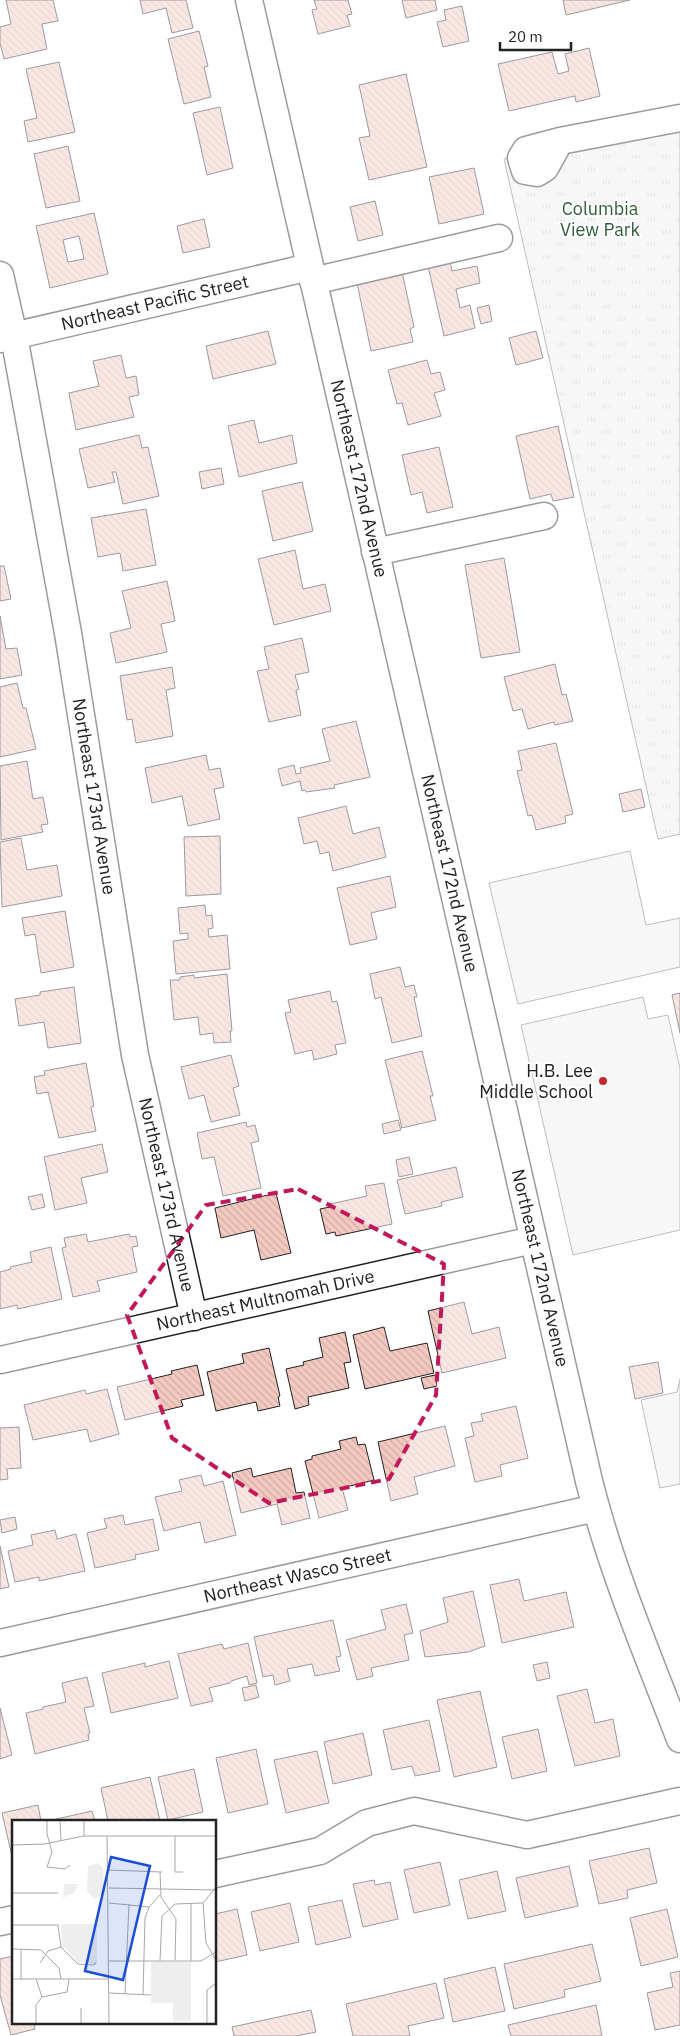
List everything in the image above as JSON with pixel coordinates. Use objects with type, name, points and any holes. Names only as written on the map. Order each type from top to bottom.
[{"type":"street","name":"Northeast 172nd Avenue","points":[[249,0],[596,1508],[632,1618],[680,1738]]},
{"type":"street","points":[[560,141],[680,118]]},
{"type":"street","name":"Northeast Pacific Street","points":[[7,338],[311,274],[499,238]]},
{"type":"street","name":"Northeast 173rd Avenue","points":[[0,275],[7,338],[68,634],[135,1055],[194,1316]]},
{"type":"street","points":[[375,552],[544,516]]},
{"type":"street","name":"Northeast Multnomah Drive","points":[[0,1360],[533,1240]]},
{"type":"street","name":"Northeast Wasco Street","points":[[0,1644],[596,1508]]},
{"type":"street","points":[[216,1874],[320,1851],[367,1823],[414,1811],[527,1835],[680,1801]]},
{"type":"highlighted area","points":[[298,1189],[444,1264],[436,1395],[389,1479],[269,1503],[172,1438],[127,1315],[206,1205]]},
{"type":"green space","name":"Columbia View Park","points":[[680,118],[680,834],[658,839],[504,159]]},
{"type":"green space","points":[[680,1379],[680,1484],[660,1488],[641,1400],[677,1392]]},
{"type":"shaded area","points":[[630,851],[646,925],[680,918],[680,967],[518,1004],[489,883]]},
{"type":"shaded area","points":[[643,997],[648,1019],[668,1015],[680,1068],[680,1230],[573,1255],[521,1025]]},
{"type":"building","points":[[6,0],[53,0],[58,21],[42,24],[47,49],[4,59],[0,43],[0,27],[11,24]]},
{"type":"building","points":[[140,0],[186,0],[193,28],[172,33],[166,8],[143,14]]},
{"type":"building","points":[[314,0],[348,0],[352,14],[347,15],[350,26],[318,34],[312,10],[317,9]]},
{"type":"building","points":[[402,0],[435,0],[437,10],[406,18]]},
{"type":"building","points":[[563,0],[630,0],[566,15]]},
{"type":"building","points":[[462,6],[469,41],[443,47],[437,22],[446,20],[444,10]]},
{"type":"building","points":[[199,31],[208,66],[204,67],[211,97],[184,104],[168,39]]},
{"type":"building","points":[[589,48],[600,96],[576,102],[575,96],[509,111],[498,64],[552,52],[558,74],[569,71],[565,54]]},
{"type":"building","points":[[59,62],[75,132],[28,142],[24,121],[37,118],[26,69]]},
{"type":"building","points":[[406,74],[427,167],[369,180],[359,138],[370,136],[359,85]]},
{"type":"building","points":[[220,107],[233,168],[207,175],[193,113]]},
{"type":"building","points":[[68,146],[80,201],[46,208],[34,154]]},
{"type":"building","points":[[474,168],[484,214],[439,224],[429,177]]},
{"type":"building","points":[[375,201],[383,235],[358,241],[350,207]]},
{"type":"building","points":[[94,213],[108,274],[50,288],[36,226]],"holes":[[[79,236],[84,259],[68,262],[63,240]]]},
{"type":"building","points":[[204,219],[210,247],[183,253],[177,226]]},
{"type":"building","points":[[450,261],[452,271],[477,266],[480,283],[456,289],[460,308],[470,305],[475,328],[444,336],[428,266]]},
{"type":"building","points":[[402,272],[414,327],[410,329],[413,342],[371,351],[356,278]]},
{"type":"building","points":[[489,305],[492,321],[481,324],[477,308]]},
{"type":"building","points":[[268,331],[276,364],[213,379],[206,346]]},
{"type":"building","points":[[536,331],[543,358],[516,365],[509,338]]},
{"type":"building","points":[[121,355],[126,378],[136,376],[139,395],[129,397],[134,417],[76,430],[69,393],[99,386],[93,361]]},
{"type":"building","points":[[427,360],[431,374],[440,372],[445,390],[434,393],[441,416],[408,425],[402,403],[397,404],[388,370]]},
{"type":"building","points":[[254,420],[259,443],[292,435],[297,463],[239,477],[228,426]]},
{"type":"building","points":[[558,426],[574,497],[553,501],[551,494],[530,499],[516,436]]},
{"type":"building","points":[[139,435],[142,448],[148,447],[159,496],[123,504],[116,472],[112,472],[115,482],[88,488],[79,449]]},
{"type":"building","points":[[439,447],[453,507],[427,513],[422,492],[411,495],[402,455]]},
{"type":"building","points":[[221,468],[224,484],[202,489],[199,472]]},
{"type":"building","points":[[302,482],[313,531],[273,541],[262,491]]},
{"type":"building","points":[[146,509],[156,565],[123,571],[120,553],[98,557],[91,518]]},
{"type":"building","points":[[295,550],[303,589],[325,584],[331,611],[274,625],[258,559]]},
{"type":"building","points":[[504,558],[520,652],[481,658],[465,565]]},
{"type":"building","points":[[0,566],[4,566],[11,599],[0,601]]},
{"type":"building","points":[[167,581],[175,621],[161,624],[167,652],[116,663],[110,633],[131,628],[122,591]]},
{"type":"building","points":[[0,616],[6,649],[17,648],[22,675],[0,679]]},
{"type":"building","points":[[302,638],[309,672],[295,675],[299,689],[296,690],[301,715],[269,722],[257,671],[269,669],[264,647]]},
{"type":"building","points":[[555,664],[562,695],[566,694],[573,721],[555,725],[554,722],[528,729],[522,709],[513,711],[504,677]]},
{"type":"building","points":[[172,667],[175,688],[166,690],[173,736],[136,743],[132,719],[127,720],[120,676]]},
{"type":"building","points":[[17,683],[23,708],[26,708],[36,749],[0,757],[0,687]]},
{"type":"building","points":[[356,721],[370,777],[334,785],[335,788],[306,792],[305,790],[302,791],[300,781],[282,786],[278,769],[294,765],[296,774],[301,773],[300,768],[330,761],[322,729]]},
{"type":"building","points":[[556,743],[573,814],[565,816],[566,823],[536,830],[532,815],[528,816],[517,771],[522,770],[518,751]]},
{"type":"building","points":[[206,755],[209,770],[220,768],[224,787],[214,789],[220,819],[188,826],[182,796],[152,803],[145,768]]},
{"type":"building","points":[[27,761],[33,799],[43,797],[48,824],[41,825],[43,832],[1,840],[0,766]]},
{"type":"building","points":[[641,789],[645,807],[623,812],[619,794]]},
{"type":"building","points":[[346,806],[353,834],[379,827],[386,857],[333,871],[329,852],[320,854],[317,841],[304,844],[298,818]]},
{"type":"building","points":[[220,836],[221,894],[186,896],[184,837]]},
{"type":"building","points":[[21,838],[27,870],[57,865],[62,896],[2,907],[0,842]]},
{"type":"building","points":[[390,876],[396,907],[371,913],[377,939],[350,945],[337,888]]},
{"type":"building","points":[[205,905],[206,916],[212,915],[213,928],[208,929],[209,937],[227,935],[230,969],[176,974],[173,941],[188,939],[188,933],[180,934],[178,908]]},
{"type":"building","points":[[65,911],[74,967],[41,973],[35,934],[25,936],[22,918]]},
{"type":"building","points":[[400,967],[405,987],[414,985],[417,997],[414,997],[422,1036],[392,1043],[381,997],[375,999],[370,974]]},
{"type":"building","points":[[227,974],[232,1031],[230,1031],[231,1042],[214,1043],[213,1033],[200,1035],[198,1017],[174,1020],[170,980],[180,980],[180,977],[194,975],[194,978]]},
{"type":"building","points":[[74,987],[81,1043],[48,1048],[44,1022],[19,1026],[15,999],[40,995],[40,992]]},
{"type":"building","points":[[330,991],[332,1002],[337,1001],[346,1043],[335,1045],[337,1054],[314,1060],[312,1050],[295,1054],[285,1013],[291,1012],[288,1000]]},
{"type":"building","points":[[680,993],[680,1033],[672,995]]},
{"type":"building","points":[[422,1051],[433,1096],[430,1096],[436,1120],[402,1128],[385,1060]]},
{"type":"building","points":[[231,1055],[239,1086],[233,1088],[240,1115],[211,1122],[204,1095],[189,1099],[181,1067]]},
{"type":"building","points":[[86,1063],[94,1106],[91,1107],[96,1131],[59,1138],[48,1092],[37,1094],[34,1077],[45,1075],[44,1071]]},
{"type":"building","points":[[398,1120],[401,1130],[384,1134],[382,1124]]},
{"type":"building","points":[[246,1122],[247,1127],[255,1125],[259,1141],[251,1143],[261,1188],[223,1196],[214,1157],[202,1159],[197,1133]]},
{"type":"building","points":[[102,1144],[108,1172],[81,1178],[87,1203],[55,1210],[44,1157]]},
{"type":"building","points":[[409,1157],[413,1174],[399,1177],[396,1160]]},
{"type":"building","points":[[456,1167],[463,1197],[441,1202],[442,1206],[405,1214],[397,1180]]},
{"type":"building","points":[[384,1183],[392,1224],[336,1236],[335,1232],[326,1234],[320,1209],[330,1207],[330,1204],[367,1196],[365,1186]]},
{"type":"building","points":[[276,1193],[291,1253],[261,1260],[254,1230],[221,1238],[215,1208]]},
{"type":"building","points":[[42,1194],[45,1207],[32,1210],[28,1197]]},
{"type":"building","points":[[86,1234],[88,1242],[129,1234],[130,1237],[136,1236],[138,1246],[132,1247],[137,1272],[97,1281],[100,1291],[73,1297],[62,1248],[66,1247],[64,1238]]},
{"type":"building","points":[[51,1247],[62,1299],[18,1309],[17,1305],[0,1309],[0,1272],[11,1269],[10,1267],[32,1262],[30,1252]]},
{"type":"building","points":[[464,1302],[472,1334],[499,1327],[506,1358],[442,1373],[428,1311]]},
{"type":"building","points":[[384,1327],[390,1351],[427,1343],[434,1373],[365,1389],[353,1335]]},
{"type":"building","points":[[345,1332],[351,1362],[344,1363],[349,1388],[308,1397],[309,1405],[295,1409],[286,1369],[304,1365],[303,1362],[323,1357],[319,1338]]},
{"type":"building","points":[[269,1348],[280,1396],[278,1397],[280,1406],[258,1411],[256,1402],[216,1411],[207,1372],[244,1363],[242,1354]]},
{"type":"building","points":[[658,1362],[663,1393],[635,1399],[629,1367]]},
{"type":"building","points":[[197,1365],[204,1395],[181,1400],[183,1406],[125,1420],[117,1387],[172,1374],[171,1371]]},
{"type":"building","points":[[435,1375],[437,1386],[424,1389],[421,1378]]},
{"type":"building","points":[[107,1389],[119,1434],[90,1442],[87,1429],[33,1440],[24,1405],[85,1390],[86,1394]]},
{"type":"building","points":[[516,1406],[528,1458],[500,1465],[502,1476],[475,1482],[465,1438],[474,1436],[471,1423],[483,1421],[481,1414]]},
{"type":"building","points":[[445,1426],[455,1466],[414,1477],[418,1494],[391,1501],[378,1442]]},
{"type":"building","points":[[19,1427],[21,1468],[7,1469],[8,1479],[0,1480],[0,1428]]},
{"type":"building","points":[[356,1437],[358,1445],[365,1444],[374,1480],[342,1488],[348,1510],[319,1518],[305,1461],[312,1459],[312,1456],[341,1449],[339,1441]]},
{"type":"building","points":[[251,1468],[253,1477],[291,1468],[296,1493],[304,1492],[310,1518],[282,1525],[277,1504],[241,1513],[232,1473]]},
{"type":"building","points":[[201,1475],[204,1486],[223,1481],[236,1535],[205,1543],[200,1522],[164,1531],[155,1497],[182,1491],[179,1480]]},
{"type":"building","points":[[123,1515],[125,1525],[153,1519],[159,1550],[135,1555],[136,1559],[95,1568],[87,1533],[107,1528],[104,1519]]},
{"type":"building","points":[[15,1517],[17,1529],[2,1533],[0,1520]]},
{"type":"building","points":[[55,1530],[57,1539],[76,1534],[85,1571],[39,1581],[39,1577],[15,1582],[8,1551],[33,1545],[31,1535]]},
{"type":"building","points":[[0,1546],[9,1587],[0,1589]]},
{"type":"building","points":[[519,1579],[524,1601],[566,1592],[574,1627],[502,1643],[490,1585]]},
{"type":"building","points":[[473,1591],[485,1646],[468,1652],[425,1657],[420,1631],[448,1622],[443,1598]]},
{"type":"building","points":[[406,1604],[413,1633],[404,1635],[409,1660],[371,1668],[373,1676],[357,1680],[346,1640],[386,1629],[381,1610]]},
{"type":"building","points":[[333,1620],[341,1656],[336,1657],[340,1671],[315,1676],[312,1664],[287,1669],[290,1681],[275,1685],[273,1675],[263,1677],[254,1637]]},
{"type":"building","points":[[248,1643],[257,1683],[249,1685],[247,1676],[230,1683],[209,1688],[213,1701],[191,1706],[178,1654],[222,1644],[224,1649]]},
{"type":"building","points":[[169,1661],[178,1698],[111,1713],[102,1673],[145,1663],[145,1667]]},
{"type":"building","points":[[547,1662],[550,1678],[537,1681],[533,1665]]},
{"type":"building","points":[[87,1677],[94,1706],[84,1708],[90,1733],[88,1734],[89,1740],[35,1754],[26,1713],[66,1702],[62,1683]]},
{"type":"building","points":[[256,1685],[259,1697],[245,1701],[242,1688]]},
{"type":"building","points":[[587,1689],[595,1723],[613,1719],[620,1756],[575,1766],[557,1696]]},
{"type":"building","points":[[480,1691],[497,1767],[454,1777],[437,1700]]},
{"type":"building","points":[[0,1708],[12,1755],[0,1759]]},
{"type":"building","points":[[429,1720],[440,1771],[415,1776],[412,1766],[392,1770],[383,1730]]},
{"type":"building","points":[[538,1729],[547,1771],[512,1779],[502,1737]]},
{"type":"building","points":[[363,1733],[372,1775],[333,1784],[324,1742]]},
{"type":"building","points":[[256,1749],[268,1804],[228,1813],[216,1758]]},
{"type":"building","points":[[317,1751],[329,1803],[286,1813],[274,1760]]},
{"type":"building","points":[[194,1769],[203,1812],[168,1820],[158,1777]]},
{"type":"building","points":[[150,1777],[160,1820],[108,1820],[101,1788]]},
{"type":"building","points":[[38,1805],[41,1820],[12,1820],[12,1856],[2,1813]]},
{"type":"building","points":[[92,1811],[95,1820],[52,1820]]},
{"type":"building","points":[[649,1848],[657,1883],[627,1890],[628,1898],[599,1904],[589,1861]]},
{"type":"building","points":[[440,1862],[450,1905],[414,1913],[404,1870]]},
{"type":"building","points":[[569,1866],[578,1906],[525,1918],[516,1878]]},
{"type":"building","points":[[497,1871],[506,1911],[468,1919],[459,1880]]},
{"type":"building","points":[[374,1880],[375,1885],[390,1882],[398,1919],[363,1927],[353,1884]]},
{"type":"building","points":[[342,1900],[351,1937],[316,1945],[308,1907]]},
{"type":"building","points":[[290,1903],[299,1942],[260,1951],[251,1912]]},
{"type":"building","points":[[237,1909],[247,1955],[216,1962],[216,1914]]},
{"type":"building","points":[[667,1909],[678,1957],[641,1966],[630,1918]]},
{"type":"building","points":[[592,1944],[601,1981],[564,1990],[565,1997],[514,2009],[504,1964]]},
{"type":"building","points":[[12,1956],[12,2024],[34,2024],[35,2029],[11,2035],[0,1995],[0,1959]]},
{"type":"building","points":[[495,1967],[505,2011],[453,2022],[444,1979]]},
{"type":"building","points":[[680,1971],[680,2025],[655,2030],[647,1993],[673,1987],[670,1973]]},
{"type":"building","points":[[436,1983],[444,2018],[408,2026],[410,2036],[353,2036],[346,2004]]},
{"type":"building","points":[[596,2005],[602,2036],[511,2036],[508,2025]]},
{"type":"building","points":[[311,2010],[316,2032],[296,2036],[234,2036],[232,2027]]},
{"type":"place","name":"H.B. Lee Middle School","points":[[603,1081]]}]
